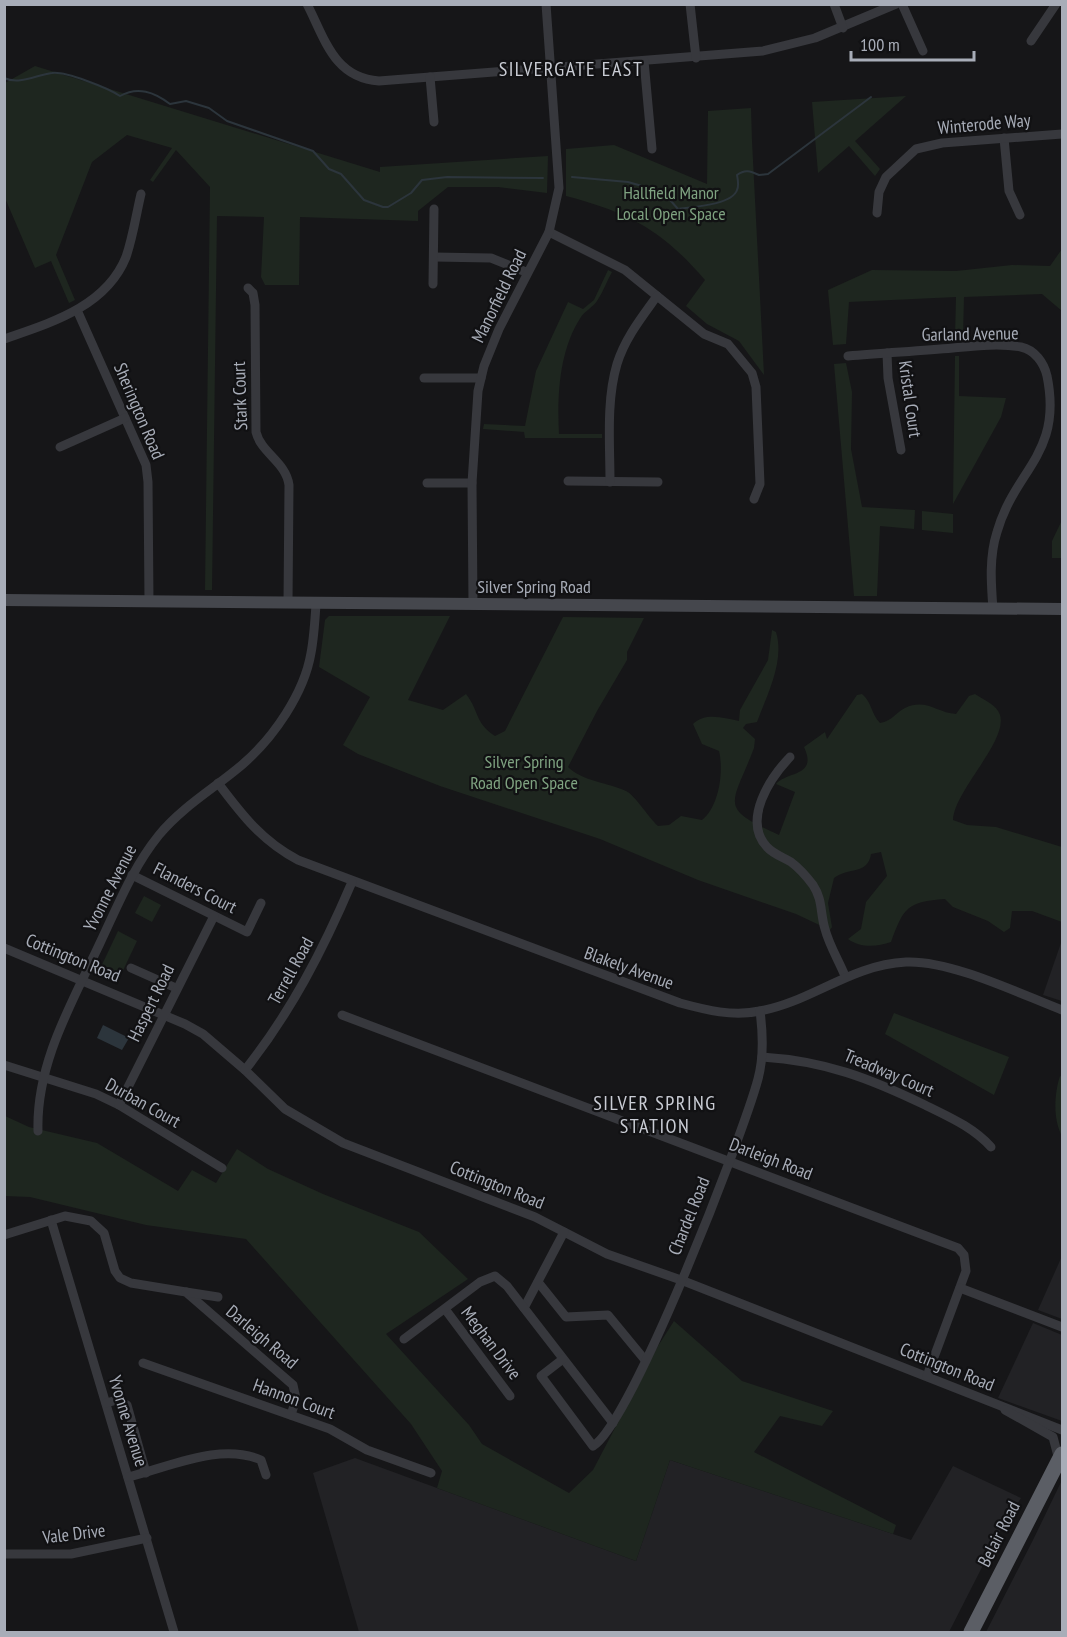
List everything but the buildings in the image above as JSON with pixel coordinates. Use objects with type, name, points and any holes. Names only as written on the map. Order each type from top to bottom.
[{"type":"highway","name":"Belair Road","points":[[971,1632],[1061,1457]]},
{"type":"main road","name":"Silver Spring Road","points":[[4,600],[1062,609]]},
{"type":"street","points":[[307,4],[334,56],[353,76],[379,81],[763,51],[799,43],[843,28],[896,4]]},
{"type":"street","name":"Manorfield Road","points":[[473,605],[472,483],[481,378],[495,339],[526,272],[549,232],[557,203],[560,172],[546,4]]},
{"type":"street","points":[[690,4],[696,58]]},
{"type":"street","points":[[834,4],[843,28]]},
{"type":"street","points":[[902,4],[923,51]]},
{"type":"street","points":[[1031,41],[1056,4]]},
{"type":"street","points":[[644,61],[651,149]]},
{"type":"street","points":[[430,77],[434,122]]},
{"type":"street","name":"Winterode Way","points":[[877,213],[882,183],[897,165],[916,149],[932,144],[1062,134]]},
{"type":"street","points":[[1004,138],[1009,191],[1020,215]]},
{"type":"street","points":[[4,339],[47,325],[77,310],[105,288],[120,268],[129,247],[141,194]]},
{"type":"street","points":[[434,210],[434,284]]},
{"type":"street","points":[[549,232],[613,262],[704,334],[734,349],[752,373],[756,387],[760,484],[754,499]]},
{"type":"street","points":[[434,257],[491,258],[526,272]]},
{"type":"street","name":"Stark Court","points":[[248,288],[253,293],[255,305],[256,432],[264,449],[285,472],[289,485],[288,603]]},
{"type":"street","points":[[610,482],[612,400],[616,366],[632,332],[657,296]]},
{"type":"street","name":"Sherington Road","points":[[77,310],[147,472],[149,602]]},
{"type":"street","name":"Garland Avenue","points":[[848,356],[1019,346],[1037,356],[1046,369],[1050,391],[1048,426],[1040,453],[1005,507],[996,532],[991,566],[993,609]]},
{"type":"street","name":"Kristal Court","points":[[887,353],[888,378],[901,450]]},
{"type":"street","points":[[424,378],[481,378]]},
{"type":"street","points":[[60,447],[125,418]]},
{"type":"street","points":[[568,481],[658,482]]},
{"type":"street","points":[[427,483],[472,483]]},
{"type":"street","name":"Yvonne Avenue","points":[[38,1131],[43,1077],[58,1032],[132,875],[159,834],[195,800],[243,764],[278,725],[296,692],[311,655],[316,603]]},
{"type":"street","points":[[790,757],[779,769],[761,801],[758,824],[761,836],[767,848],[790,861],[812,884],[820,897],[825,929],[845,976]]},
{"type":"street","name":"Blakely Avenue","points":[[218,783],[254,830],[271,844],[298,860],[680,1003],[720,1013],[760,1011],[793,1002],[845,976],[905,962],[928,963],[1062,1010]]},
{"type":"street","name":"Flanders Court","points":[[132,875],[247,932],[261,903]]},
{"type":"street","name":"Terrell Road","points":[[245,1070],[277,1028],[311,971],[352,882]]},
{"type":"street","name":"Haspert Road","points":[[119,1105],[214,916]]},
{"type":"street","name":"Cottington Road","points":[[4,948],[165,1014],[202,1034],[245,1070],[285,1109],[328,1136],[483,1195],[607,1254],[927,1376],[1003,1408],[1018,1411],[1062,1430]]},
{"type":"street","points":[[131,968],[176,988]]},
{"type":"street","name":"Chardel Road","points":[[563,1359],[541,1376],[593,1446],[606,1436],[645,1360],[681,1281],[729,1161],[753,1096],[762,1057],[760,1011]]},
{"type":"street","name":"Darleigh Road","points":[[342,1015],[958,1248],[966,1263],[960,1288],[927,1376]]},
{"type":"street","name":"Treadway Court","points":[[762,1057],[822,1064],[863,1077],[965,1125],[991,1147]]},
{"type":"street","name":"Durban Court","points":[[4,1065],[96,1094],[119,1105],[222,1168]]},
{"type":"street","name":"Darleigh Road","points":[[4,1235],[71,1216],[96,1224],[106,1237],[115,1271],[128,1282],[218,1297]]},
{"type":"street","name":"Yvonne Avenue","points":[[51,1220],[174,1632]]},
{"type":"street","points":[[524,1308],[564,1232]]},
{"type":"street","points":[[404,1339],[491,1276],[501,1280],[613,1424]]},
{"type":"street","points":[[538,1282],[566,1317],[609,1315],[645,1360]]},
{"type":"street","points":[[960,1288],[1062,1327]]},
{"type":"street","name":"Darleigh Road","points":[[186,1292],[293,1385],[296,1399],[291,1415]]},
{"type":"street","name":"Meghan Drive","points":[[445,1309],[510,1396]]},
{"type":"street","name":"Hannon Court","points":[[143,1363],[330,1429],[367,1450],[431,1473]]},
{"type":"street","points":[[106,1403],[122,1401],[127,1405],[146,1473]]},
{"type":"street","name":"Cottington Road","points":[[1003,1408],[1014,1417],[1053,1437],[1061,1457]]},
{"type":"street","points":[[128,1477],[213,1453],[233,1453],[261,1460],[266,1475]]},
{"type":"street","name":"Vale Drive","points":[[4,1554],[71,1554],[147,1538]]},
{"type":"shaded area","points":[[1062,940],[1062,1001],[1043,995]]},
{"type":"shaded area","points":[[103,1025],[129,1038],[122,1050],[97,1038]]},
{"type":"shaded area","points":[[1062,1256],[1062,1319],[1038,1310]]},
{"type":"shaded area","points":[[1033,1323],[1062,1335],[1062,1421],[998,1398]]},
{"type":"shaded area","points":[[355,1458],[636,1561],[670,1460],[911,1540],[953,1466],[1021,1498],[1003,1526],[949,1632],[359,1632],[313,1473]]},
{"type":"shaded area","points":[[1062,1480],[1062,1632],[986,1632],[1033,1540]]},
{"type":"green space","points":[[35,66],[380,172],[380,167],[548,156],[547,193],[498,187],[448,187],[418,211],[418,221],[300,217],[299,285],[265,285],[261,277],[264,217],[217,216],[212,590],[205,590],[210,187],[176,150],[153,182],[150,180],[172,148],[127,135],[92,162],[56,255],[75,300],[69,303],[51,261],[35,268],[5,198],[5,83]]},
{"type":"green space","points":[[906,96],[855,141],[880,169],[875,176],[849,146],[818,173],[812,102]]},
{"type":"green space","points":[[751,108],[764,375],[739,341],[707,324],[686,306],[705,280],[674,248],[627,217],[589,202],[566,196],[566,149],[614,145],[707,184],[708,111]]},
{"type":"green space","points":[[1062,249],[1062,311],[1042,294],[964,297],[963,337],[955,337],[956,297],[849,302],[846,344],[833,345],[828,290],[872,270],[956,271],[1012,265],[1050,266]]},
{"type":"green space","name":"Hallfield Manor Local Open Space","points":[[608,270],[612,272],[601,294],[581,317],[568,344],[561,374],[558,404],[559,434],[602,434],[602,438],[525,438],[524,432],[483,429],[484,424],[525,426],[536,371],[568,302],[583,309],[594,300]]},
{"type":"green space","points":[[955,356],[959,356],[959,396],[1006,398],[1001,417],[953,504]]},
{"type":"green space","points":[[846,363],[852,392],[851,449],[862,507],[915,510],[914,529],[880,526],[877,596],[854,596],[834,364]]},
{"type":"green space","points":[[922,511],[953,514],[953,533],[922,530]]},
{"type":"green space","points":[[1062,520],[1062,558],[1052,558],[1052,541]]},
{"type":"green space","name":"Silver Spring Road Open Space","points":[[329,616],[450,616],[408,700],[443,710],[466,694],[480,721],[495,736],[505,731],[563,617],[644,618],[627,652],[627,660],[568,767],[581,776],[630,793],[658,826],[669,825],[681,816],[702,820],[713,807],[719,788],[721,768],[719,751],[702,744],[693,724],[709,717],[739,721],[740,710],[768,660],[772,630],[776,632],[778,643],[777,666],[757,722],[746,724],[743,728],[755,739],[735,803],[746,818],[779,835],[795,792],[776,784],[804,768],[807,764],[807,757],[804,747],[825,732],[827,739],[857,695],[862,694],[865,697],[880,723],[888,721],[912,705],[925,705],[956,714],[969,696],[975,694],[996,708],[1000,715],[1000,726],[989,752],[962,795],[953,820],[967,825],[996,827],[1062,847],[1062,922],[1032,911],[1012,911],[1010,928],[1004,932],[988,921],[953,907],[945,899],[932,900],[915,905],[904,914],[891,942],[874,946],[858,944],[848,939],[861,929],[866,902],[887,876],[881,852],[871,854],[869,861],[862,868],[834,878],[828,903],[832,927],[830,930],[796,914],[698,880],[600,839],[440,786],[358,754],[343,745],[370,697],[319,667],[325,620]]},
{"type":"green space","points":[[144,896],[161,905],[152,922],[135,913]]},
{"type":"green space","points":[[118,931],[137,941],[118,981],[100,974],[99,971]]},
{"type":"green space","points":[[894,1013],[1009,1057],[994,1095],[885,1034]]},
{"type":"green space","points":[[1060,1076],[1062,1077],[1062,1136],[1055,1107]]},
{"type":"green space","points":[[5,1116],[29,1127],[97,1143],[178,1191],[192,1170],[216,1183],[237,1149],[268,1169],[323,1194],[419,1232],[468,1279],[386,1334],[469,1425],[482,1444],[569,1493],[593,1470],[658,1346],[674,1321],[742,1381],[833,1411],[822,1426],[780,1416],[754,1452],[896,1525],[893,1534],[670,1460],[636,1561],[437,1488],[442,1471],[411,1424],[246,1239],[146,1225],[30,1197],[5,1196]]},
{"type":"waterway","points":[[4,78],[22,80],[58,73],[86,81],[120,96],[140,91],[158,96],[170,104],[186,101],[209,108],[227,121],[313,151],[329,169],[341,174],[364,200],[383,207],[388,207],[411,193],[422,180],[447,177],[543,178]]},
{"type":"waterway","points":[[572,177],[628,182],[663,192],[678,209],[720,202],[734,195],[738,185],[737,175],[745,171],[759,175],[768,174],[871,97]]},
{"type":"district","name":"SILVERGATE EAST","points":[[571,69]]},
{"type":"district","name":"SILVER SPRING STATION","points":[[655,1114]]}]
